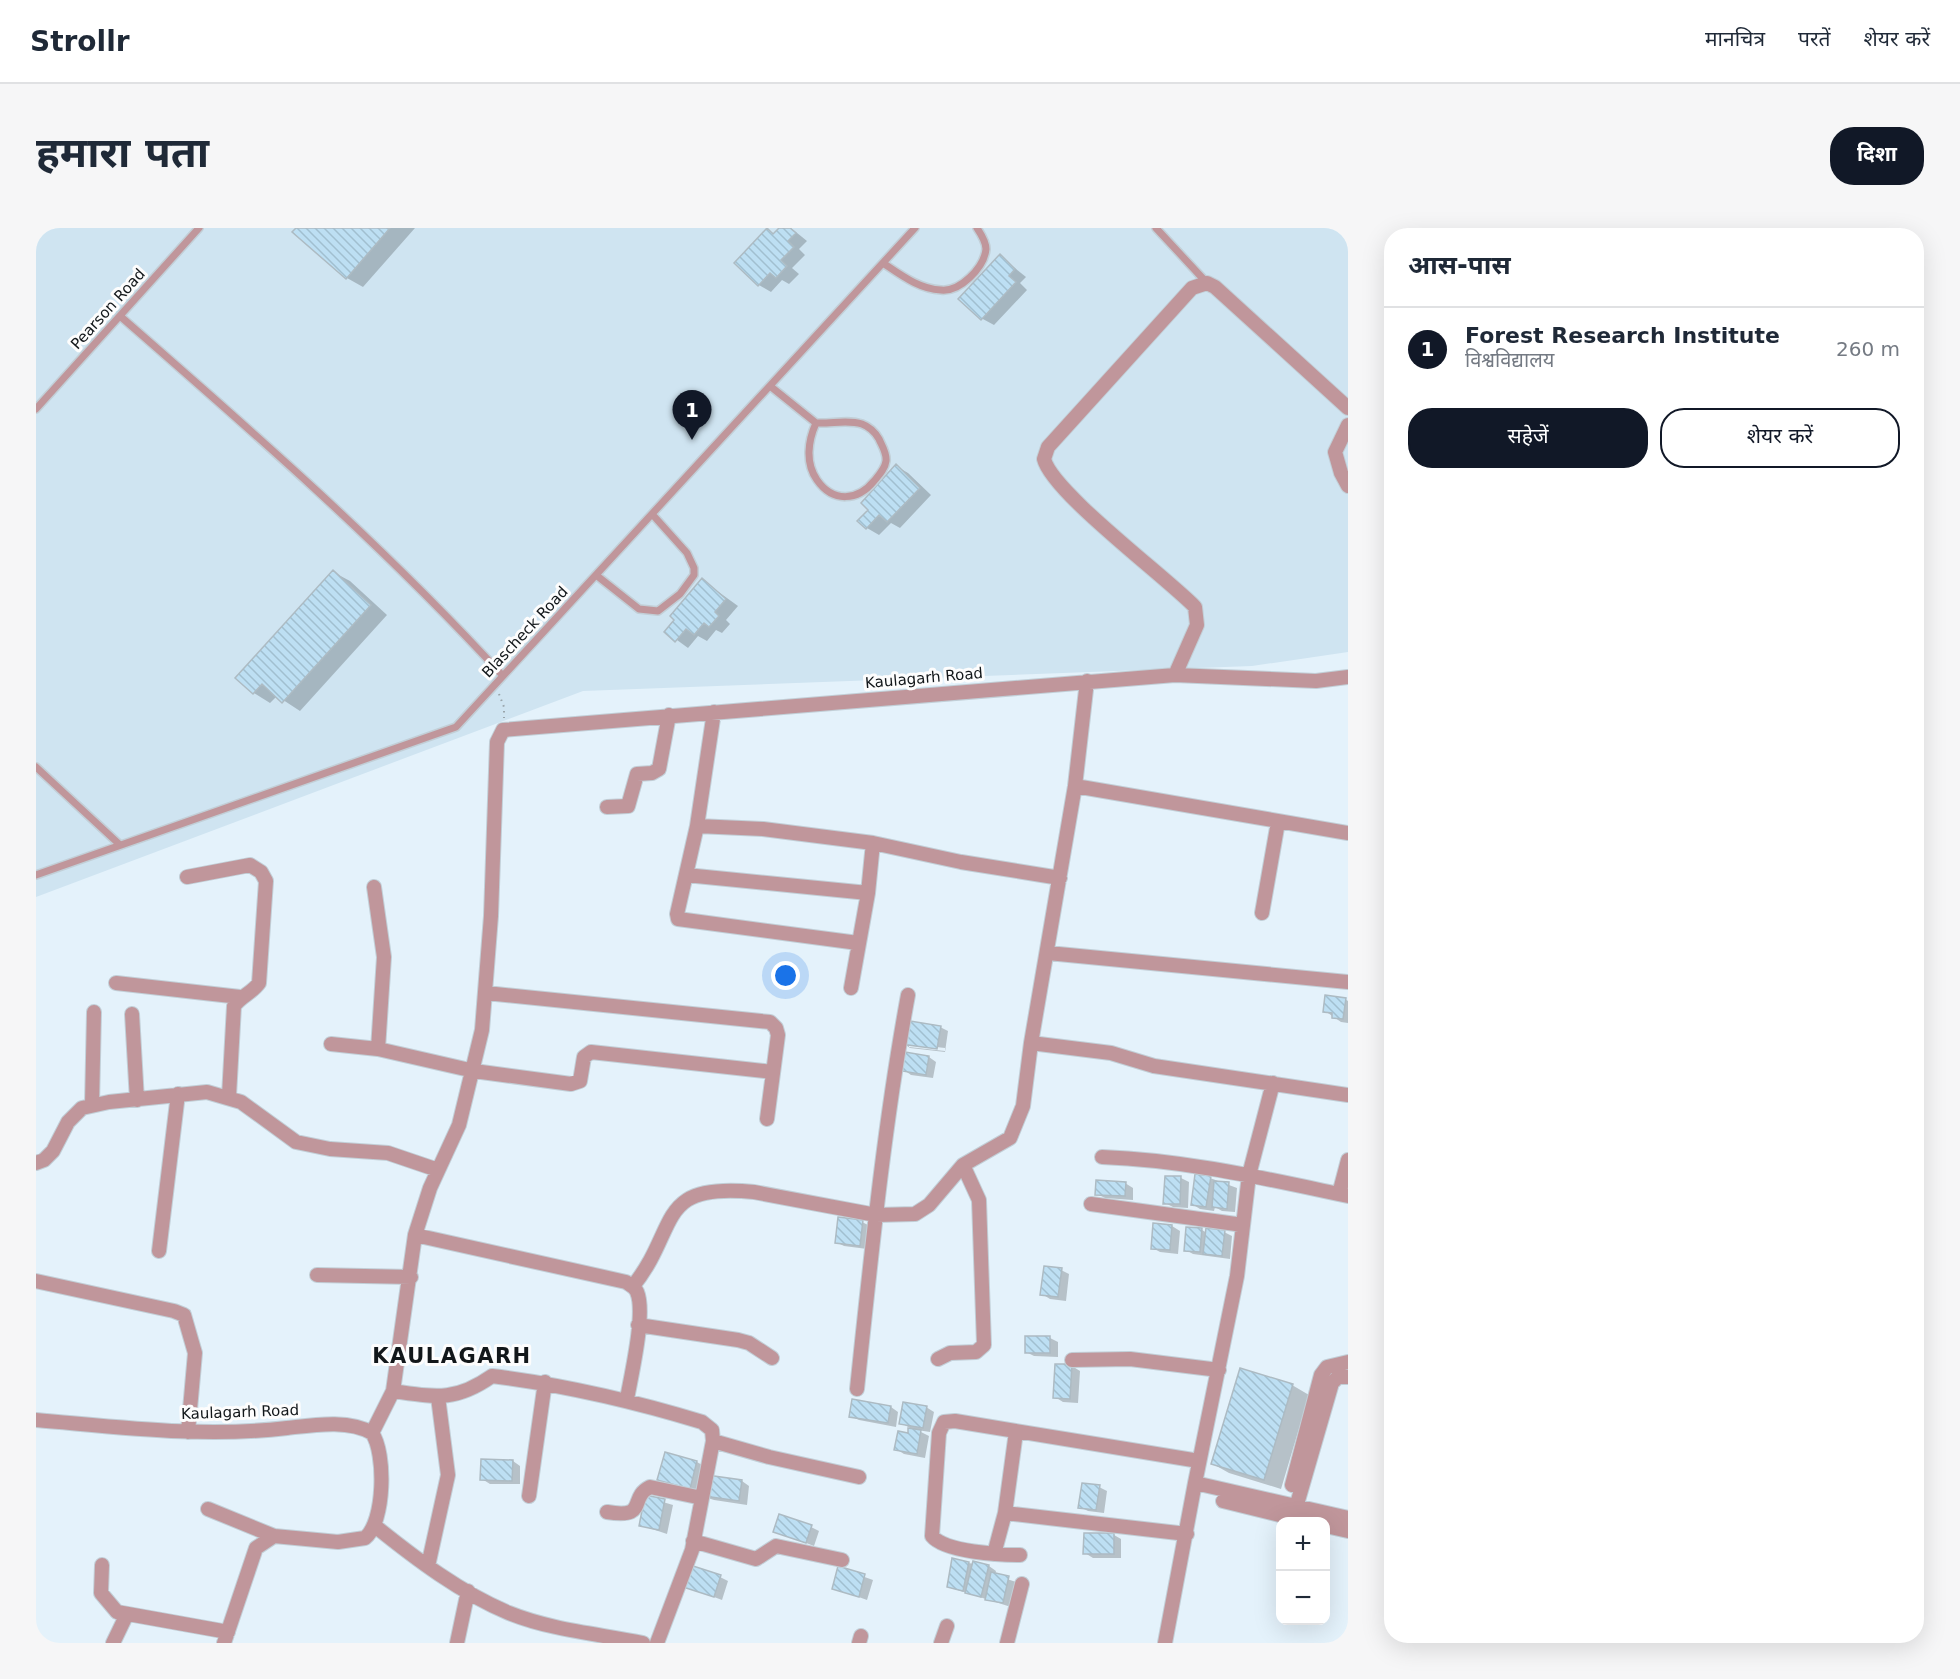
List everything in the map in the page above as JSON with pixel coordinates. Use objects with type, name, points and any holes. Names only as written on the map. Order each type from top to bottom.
[{"type":"street","points":[[1175,675],[1197,625],[1195,607],[1052,476],[1044,459],[1048,447],[1192,288],[1207,282],[1348,408]]},
{"type":"street","points":[[1348,425],[1335,452],[1338,467],[1348,486]]},
{"type":"street","name":"Kaulagarh Road","points":[[503,730],[1175,675],[1316,681],[1348,677]]},
{"type":"street","points":[[633,1286],[651,1261],[673,1212],[682,1203],[702,1192],[735,1190],[876,1215],[915,1214],[923,1210],[963,1165],[1000,1145],[1014,1130],[1023,1106],[1031,1043],[1048,953],[1075,786],[1087,681]]},
{"type":"street","points":[[714,712],[697,826],[677,914],[682,921],[858,943]]},
{"type":"street","points":[[607,807],[628,806],[637,774],[652,773],[659,769],[669,715]]},
{"type":"street","points":[[208,1509],[274,1536],[350,1542],[365,1538],[375,1526],[380,1501],[380,1468],[378,1445],[372,1433],[393,1391],[416,1235],[422,1211],[459,1125],[474,1071],[486,993],[496,742],[503,730]]},
{"type":"street","points":[[1075,786],[1348,833]]},
{"type":"street","points":[[1262,913],[1278,822]]},
{"type":"street","points":[[697,826],[763,830],[873,843],[961,862],[1060,878]]},
{"type":"street","points":[[851,988],[868,893],[873,843]]},
{"type":"street","points":[[187,878],[250,865],[261,872],[266,881],[259,983],[240,997],[234,1006],[229,1096]]},
{"type":"street","points":[[686,875],[868,893]]},
{"type":"street","points":[[374,887],[384,957],[378,1049]]},
{"type":"street","points":[[1048,953],[1348,982]]},
{"type":"street","points":[[116,983],[240,997]]},
{"type":"street","points":[[486,993],[770,1022],[777,1028],[778,1035],[767,1119]]},
{"type":"street","points":[[857,1389],[895,1065],[908,995]]},
{"type":"street","points":[[92,1105],[94,1012]]},
{"type":"street","points":[[132,1014],[138,1100]]},
{"type":"street","points":[[1031,1043],[1110,1053],[1154,1066],[1348,1095]]},
{"type":"street","points":[[331,1044],[378,1049],[474,1071],[576,1084],[584,1057],[591,1052],[773,1072]]},
{"type":"street","points":[[1165,1643],[1199,1461],[1239,1268],[1249,1175],[1273,1083]]},
{"type":"street","points":[[36,1162],[44,1160],[53,1151],[75,1113],[92,1105],[207,1092],[229,1096],[296,1142],[330,1149],[388,1153],[438,1170]]},
{"type":"street","points":[[159,1251],[178,1094]]},
{"type":"street","points":[[1102,1157],[1146,1158],[1249,1175],[1344,1195],[1348,1160]]},
{"type":"street","points":[[938,1359],[950,1353],[976,1352],[984,1345],[979,1200],[963,1165]]},
{"type":"street","points":[[1091,1204],[1243,1225]]},
{"type":"street","points":[[416,1235],[626,1282],[633,1286],[639,1301],[638,1325],[627,1399]]},
{"type":"street","points":[[317,1275],[411,1277]]},
{"type":"street","points":[[36,1281],[184,1315],[195,1353],[188,1432]]},
{"type":"street","points":[[638,1325],[738,1340],[749,1343],[772,1358]]},
{"type":"street","points":[[1072,1360],[1130,1359],[1219,1370]]},
{"type":"street","points":[[1292,1485],[1321,1376],[1327,1366],[1348,1362]]},
{"type":"street","points":[[393,1391],[438,1397],[457,1395],[476,1387],[492,1376],[545,1382],[627,1399],[702,1422],[712,1430],[713,1441],[693,1542],[657,1643]]},
{"type":"street","points":[[1297,1504],[1332,1383],[1338,1377],[1348,1377]]},
{"type":"street","points":[[529,1496],[545,1382]]},
{"type":"street","points":[[428,1566],[448,1475],[438,1397]]},
{"type":"street","name":"Kaulagarh Road","points":[[36,1420],[188,1432],[311,1425],[351,1426],[372,1433]]},
{"type":"street","points":[[1020,1555],[994,1554],[941,1543],[932,1536],[939,1433],[944,1422],[1199,1461]]},
{"type":"street","points":[[994,1554],[1005,1513],[1016,1432]]},
{"type":"street","points":[[713,1441],[769,1457],[859,1477]]},
{"type":"street","points":[[1195,1483],[1297,1504],[1348,1518]]},
{"type":"street","points":[[607,1512],[628,1514],[635,1509],[645,1490],[650,1487],[702,1498]]},
{"type":"street","points":[[1223,1501],[1291,1517]]},
{"type":"street","points":[[1005,1513],[1187,1534]]},
{"type":"street","points":[[375,1526],[428,1566],[468,1591],[509,1612],[528,1619],[643,1643]]},
{"type":"street","points":[[1330,1527],[1348,1531]]},
{"type":"street","points":[[102,1566],[100,1588],[103,1599],[117,1612],[226,1638],[256,1548],[274,1536]]},
{"type":"street","points":[[693,1542],[756,1559],[776,1546],[842,1560]]},
{"type":"street","points":[[1007,1643],[1022,1584]]},
{"type":"street","points":[[457,1643],[468,1591]]},
{"type":"street","points":[[113,1643],[127,1614]]},
{"type":"street","points":[[941,1643],[947,1626]]},
{"type":"lane","name":"Pearson Road","points":[[36,409],[199,228]]},
{"type":"lane","name":"Blascheck Road","points":[[36,875],[456,727],[915,228]]},
{"type":"lane","points":[[883,263],[918,284],[941,290],[954,288],[968,279],[984,255],[986,247],[977,228]]},
{"type":"lane","points":[[1156,228],[1207,282]]},
{"type":"lane","points":[[120,315],[292,466],[441,609],[503,676]]},
{"type":"lane","points":[[770,386],[816,423],[855,422],[870,427],[885,451],[885,464],[862,494],[849,497],[834,496],[826,491],[813,475],[809,453],[816,423]]},
{"type":"lane","points":[[596,576],[630,603],[650,611],[664,608],[680,594],[694,575],[694,568],[687,553],[652,514]]},
{"type":"lane","points":[[36,767],[119,844]]},
{"type":"path","points":[[495,684],[504,707],[503,730]]},
{"type":"shaded area","points":[[36,228],[1348,228],[1348,652],[1252,666],[583,691],[36,897]]},
{"type":"building","points":[[296,228],[390,228],[346,279],[292,232]]},
{"type":"building","points":[[767,228],[773,234],[779,228],[790,228],[796,233],[788,241],[794,247],[781,260],[787,266],[776,278],[770,273],[758,286],[734,263]]},
{"type":"building","points":[[1000,254],[1015,269],[1009,276],[1016,282],[981,320],[958,299]]},
{"type":"building","points":[[896,464],[920,488],[887,522],[879,515],[866,529],[857,521],[868,510],[861,503]]},
{"type":"building","points":[[333,570],[371,605],[282,703],[262,684],[253,694],[235,678]]},
{"type":"building","points":[[702,578],[726,599],[715,612],[719,616],[709,627],[704,623],[694,635],[686,629],[675,642],[664,632],[674,620],[670,616]]},
{"type":"building","points":[[1325,995],[1346,998],[1343,1019],[1332,1018],[1332,1013],[1323,1012]]},
{"type":"building","points":[[904,1020],[941,1026],[937,1049],[901,1044]]},
{"type":"building","points":[[905,1052],[929,1056],[926,1075],[902,1071]]},
{"type":"building","points":[[1195,1174],[1211,1176],[1206,1207],[1191,1205]]},
{"type":"building","points":[[1165,1176],[1181,1176],[1180,1204],[1163,1204]]},
{"type":"building","points":[[1096,1180],[1126,1182],[1125,1196],[1095,1195]]},
{"type":"building","points":[[1214,1181],[1229,1182],[1227,1209],[1212,1207]]},
{"type":"building","points":[[838,1217],[863,1220],[860,1246],[835,1243]]},
{"type":"building","points":[[1153,1223],[1172,1225],[1170,1250],[1151,1249]]},
{"type":"building","points":[[1186,1227],[1202,1228],[1200,1252],[1184,1251]]},
{"type":"building","points":[[1206,1228],[1225,1230],[1222,1256],[1203,1254]]},
{"type":"building","points":[[1044,1266],[1062,1268],[1058,1297],[1040,1295]]},
{"type":"building","points":[[1025,1336],[1050,1336],[1050,1353],[1025,1353]]},
{"type":"building","points":[[1055,1364],[1072,1364],[1070,1399],[1053,1398]]},
{"type":"building","points":[[1240,1368],[1293,1384],[1264,1480],[1211,1464]]},
{"type":"building","points":[[852,1399],[891,1406],[888,1423],[849,1417]]},
{"type":"building","points":[[903,1402],[927,1406],[923,1428],[899,1424]]},
{"type":"building","points":[[908,1428],[921,1430],[917,1454],[894,1450],[898,1431],[908,1433]]},
{"type":"building","points":[[665,1452],[697,1461],[690,1489],[657,1480]]},
{"type":"building","points":[[481,1459],[513,1460],[512,1481],[480,1480]]},
{"type":"building","points":[[707,1475],[742,1480],[739,1501],[704,1496]]},
{"type":"building","points":[[1082,1483],[1100,1485],[1096,1510],[1078,1508]]},
{"type":"building","points":[[645,1495],[665,1499],[659,1530],[639,1526]]},
{"type":"building","points":[[779,1514],[812,1525],[806,1543],[773,1532]]},
{"type":"building","points":[[1084,1533],[1114,1533],[1114,1554],[1083,1554]]},
{"type":"building","points":[[952,1558],[969,1562],[963,1591],[947,1587]]},
{"type":"building","points":[[973,1561],[989,1565],[981,1597],[965,1593]]},
{"type":"building","points":[[690,1565],[721,1575],[714,1597],[683,1587]]},
{"type":"building","points":[[838,1566],[865,1574],[859,1597],[832,1589]]},
{"type":"building","points":[[991,1572],[1009,1576],[1003,1603],[985,1600]]},
{"type":"place","name":"Forest Research Institute","points":[[692,440]]},
{"type":"district","name":"KAULAGARH","points":[[452,1356]]}]
